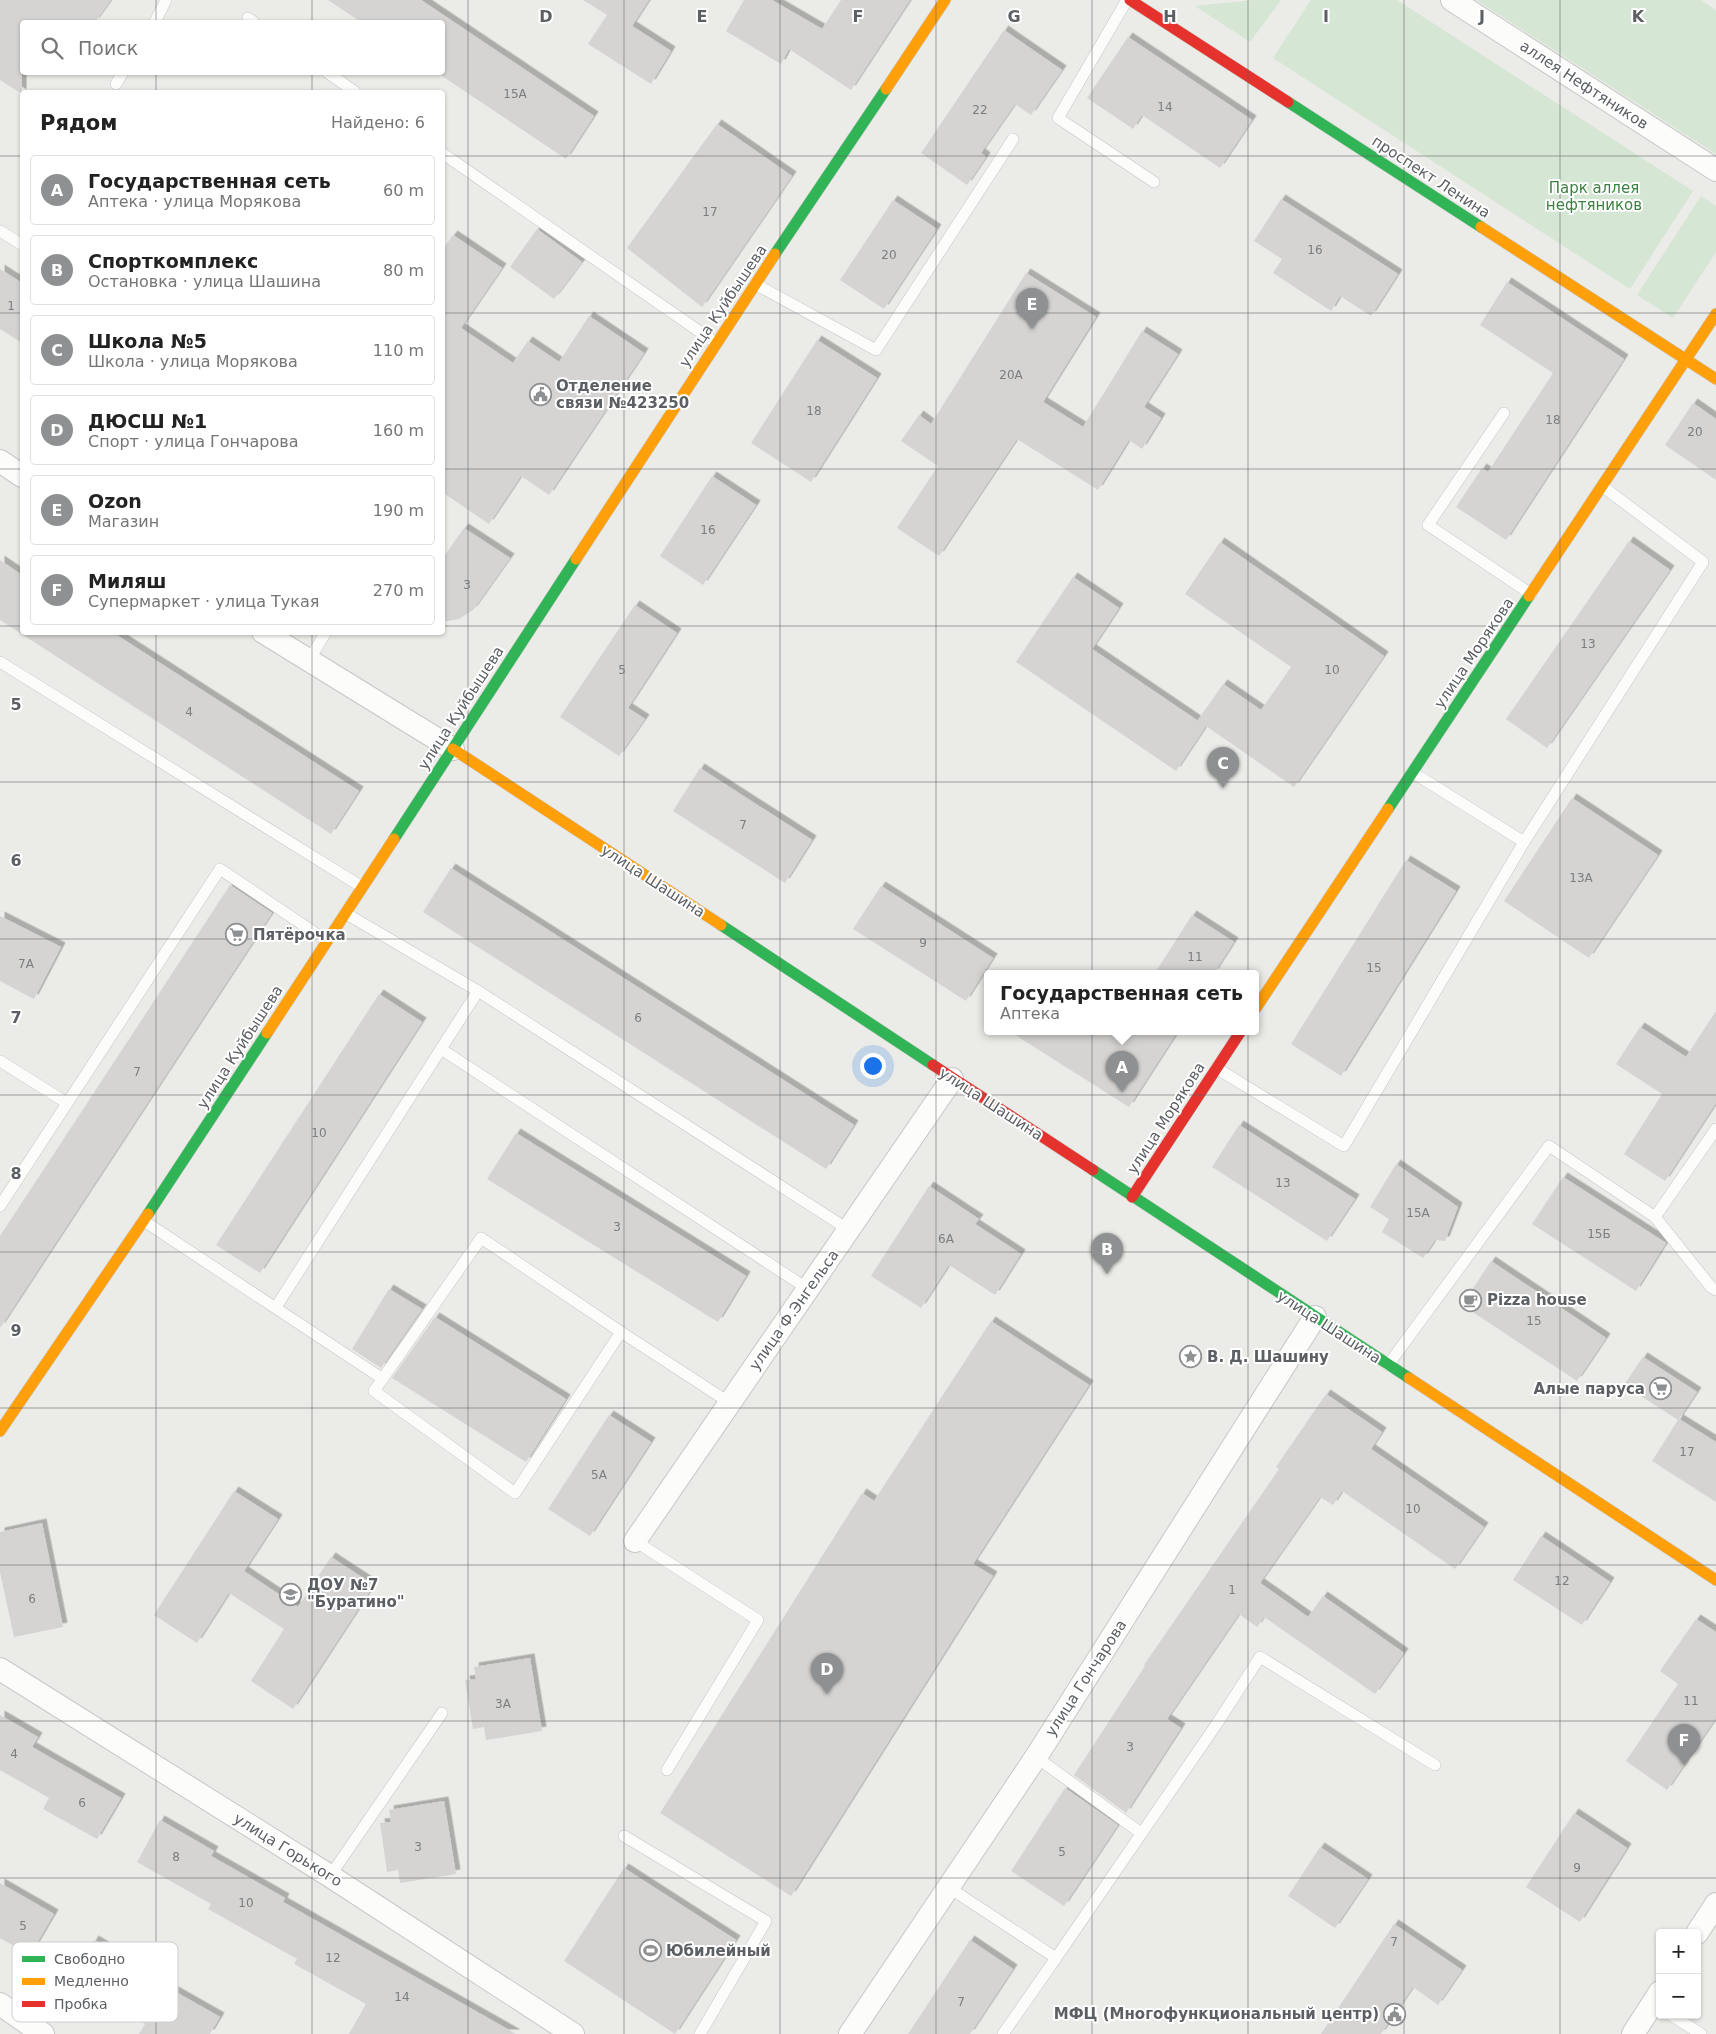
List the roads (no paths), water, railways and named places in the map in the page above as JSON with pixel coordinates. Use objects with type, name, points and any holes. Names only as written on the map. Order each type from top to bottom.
[{"type":"main road","name":"улица Куйбышева","points":[[0,1431],[144,1221],[716,343],[945,0]]},
{"type":"main road","name":"проспект Ленина","points":[[1128,0],[1716,378]]},
{"type":"main road","name":"улица Морякова","points":[[1259,1003],[1716,314]]},
{"type":"main road","name":"улица Шашина","points":[[453,749],[1716,1580]]},
{"type":"main road","name":"улица Морякова","points":[[1132,1197],[1238,1035]]},
{"type":"street","name":"аллея Нефтяников","points":[[1452,0],[1716,170]]},
{"type":"street","points":[[0,461],[20,475]]},
{"type":"street","name":"улица Шашина","points":[[268,635],[308,662],[453,749]]},
{"type":"street","name":"улица Ф.Энгельса","points":[[635,1541],[952,1079]]},
{"type":"street","name":"улица Гончарова","points":[[850,2034],[1036,1757],[1315,1317]]},
{"type":"street","name":"улица Горького","points":[[0,1669],[330,1876],[573,2034]]},
{"type":"street","points":[[1700,1929],[1716,1904]]},
{"type":"street","points":[[0,2004],[12,2012]]},
{"type":"street","points":[[1633,2034],[1656,2010]]},
{"type":"street","points":[[26,2022],[44,2034]]},
{"type":"lane","points":[[155,20],[166,0]]},
{"type":"lane","points":[[1128,0],[1058,118],[1154,182]]},
{"type":"lane","points":[[116,84],[121,75]]},
{"type":"lane","points":[[331,75],[352,90]]},
{"type":"lane","points":[[755,284],[876,350],[1013,138]]},
{"type":"lane","points":[[445,155],[716,343]]},
{"type":"lane","points":[[0,231],[20,243]]},
{"type":"lane","points":[[1504,413],[1428,525],[1531,594]]},
{"type":"lane","points":[[1216,1068],[1344,1146],[1524,842],[1703,562],[1602,486]]},
{"type":"lane","points":[[308,662],[324,635]]},
{"type":"lane","points":[[0,662],[362,887]]},
{"type":"lane","points":[[1412,772],[1524,842]]},
{"type":"lane","points":[[0,1206],[220,868],[327,941]]},
{"type":"lane","points":[[345,914],[478,991],[849,1230]]},
{"type":"lane","points":[[276,1307],[478,991]]},
{"type":"lane","points":[[441,1049],[808,1289]]},
{"type":"lane","points":[[0,1061],[67,1103]]},
{"type":"lane","points":[[1655,1218],[1716,1129]]},
{"type":"lane","points":[[1388,1365],[1549,1146],[1655,1218],[1710,1287],[1716,1290]]},
{"type":"lane","points":[[144,1221],[383,1379]]},
{"type":"lane","points":[[621,1332],[514,1493],[374,1392],[480,1238],[730,1403]]},
{"type":"lane","points":[[635,1541],[758,1620],[667,1770]]},
{"type":"lane","points":[[1003,2034],[1216,1725],[1260,1657],[1435,1765]]},
{"type":"lane","points":[[330,1876],[442,1713]]},
{"type":"lane","points":[[1036,1757],[1141,1833]]},
{"type":"lane","points":[[624,1836],[766,1922],[700,2034]]},
{"type":"lane","points":[[948,1887],[1056,1958]]},
{"type":"lane","points":[[1680,2019],[1701,2034]]},
{"type":"place","name":"Ozon","points":[[1032,329]]},
{"type":"place","name":"Отделение связи №423250","points":[[540,395]]},
{"type":"place","name":"Школа №5","points":[[1223,788]]},
{"type":"place","name":"Пятёрочка","points":[[237,935]]},
{"type":"place","name":"Государственная сеть","points":[[1122,1092]]},
{"type":"place","name":"Спорткомплекс","points":[[1107,1274]]},
{"type":"place","name":"Pizza house","points":[[1471,1300]]},
{"type":"place","name":"В. Д. Шашину","points":[[1191,1357]]},
{"type":"place","name":"Алые паруса","points":[[1661,1389]]},
{"type":"place","name":"ДОУ №7 \"Буратино\"","points":[[291,1594]]},
{"type":"place","name":"ДЮСШ №1","points":[[827,1694]]},
{"type":"place","name":"Миляш","points":[[1684,1765]]},
{"type":"place","name":"Юбилейный","points":[[650,1951]]},
{"type":"place","name":"МФЦ (Многофункциональный центр)","points":[[1395,2014]]},
{"type":"park label","name":"Парк аллея нефтяников","points":[[1594,196]]}]
